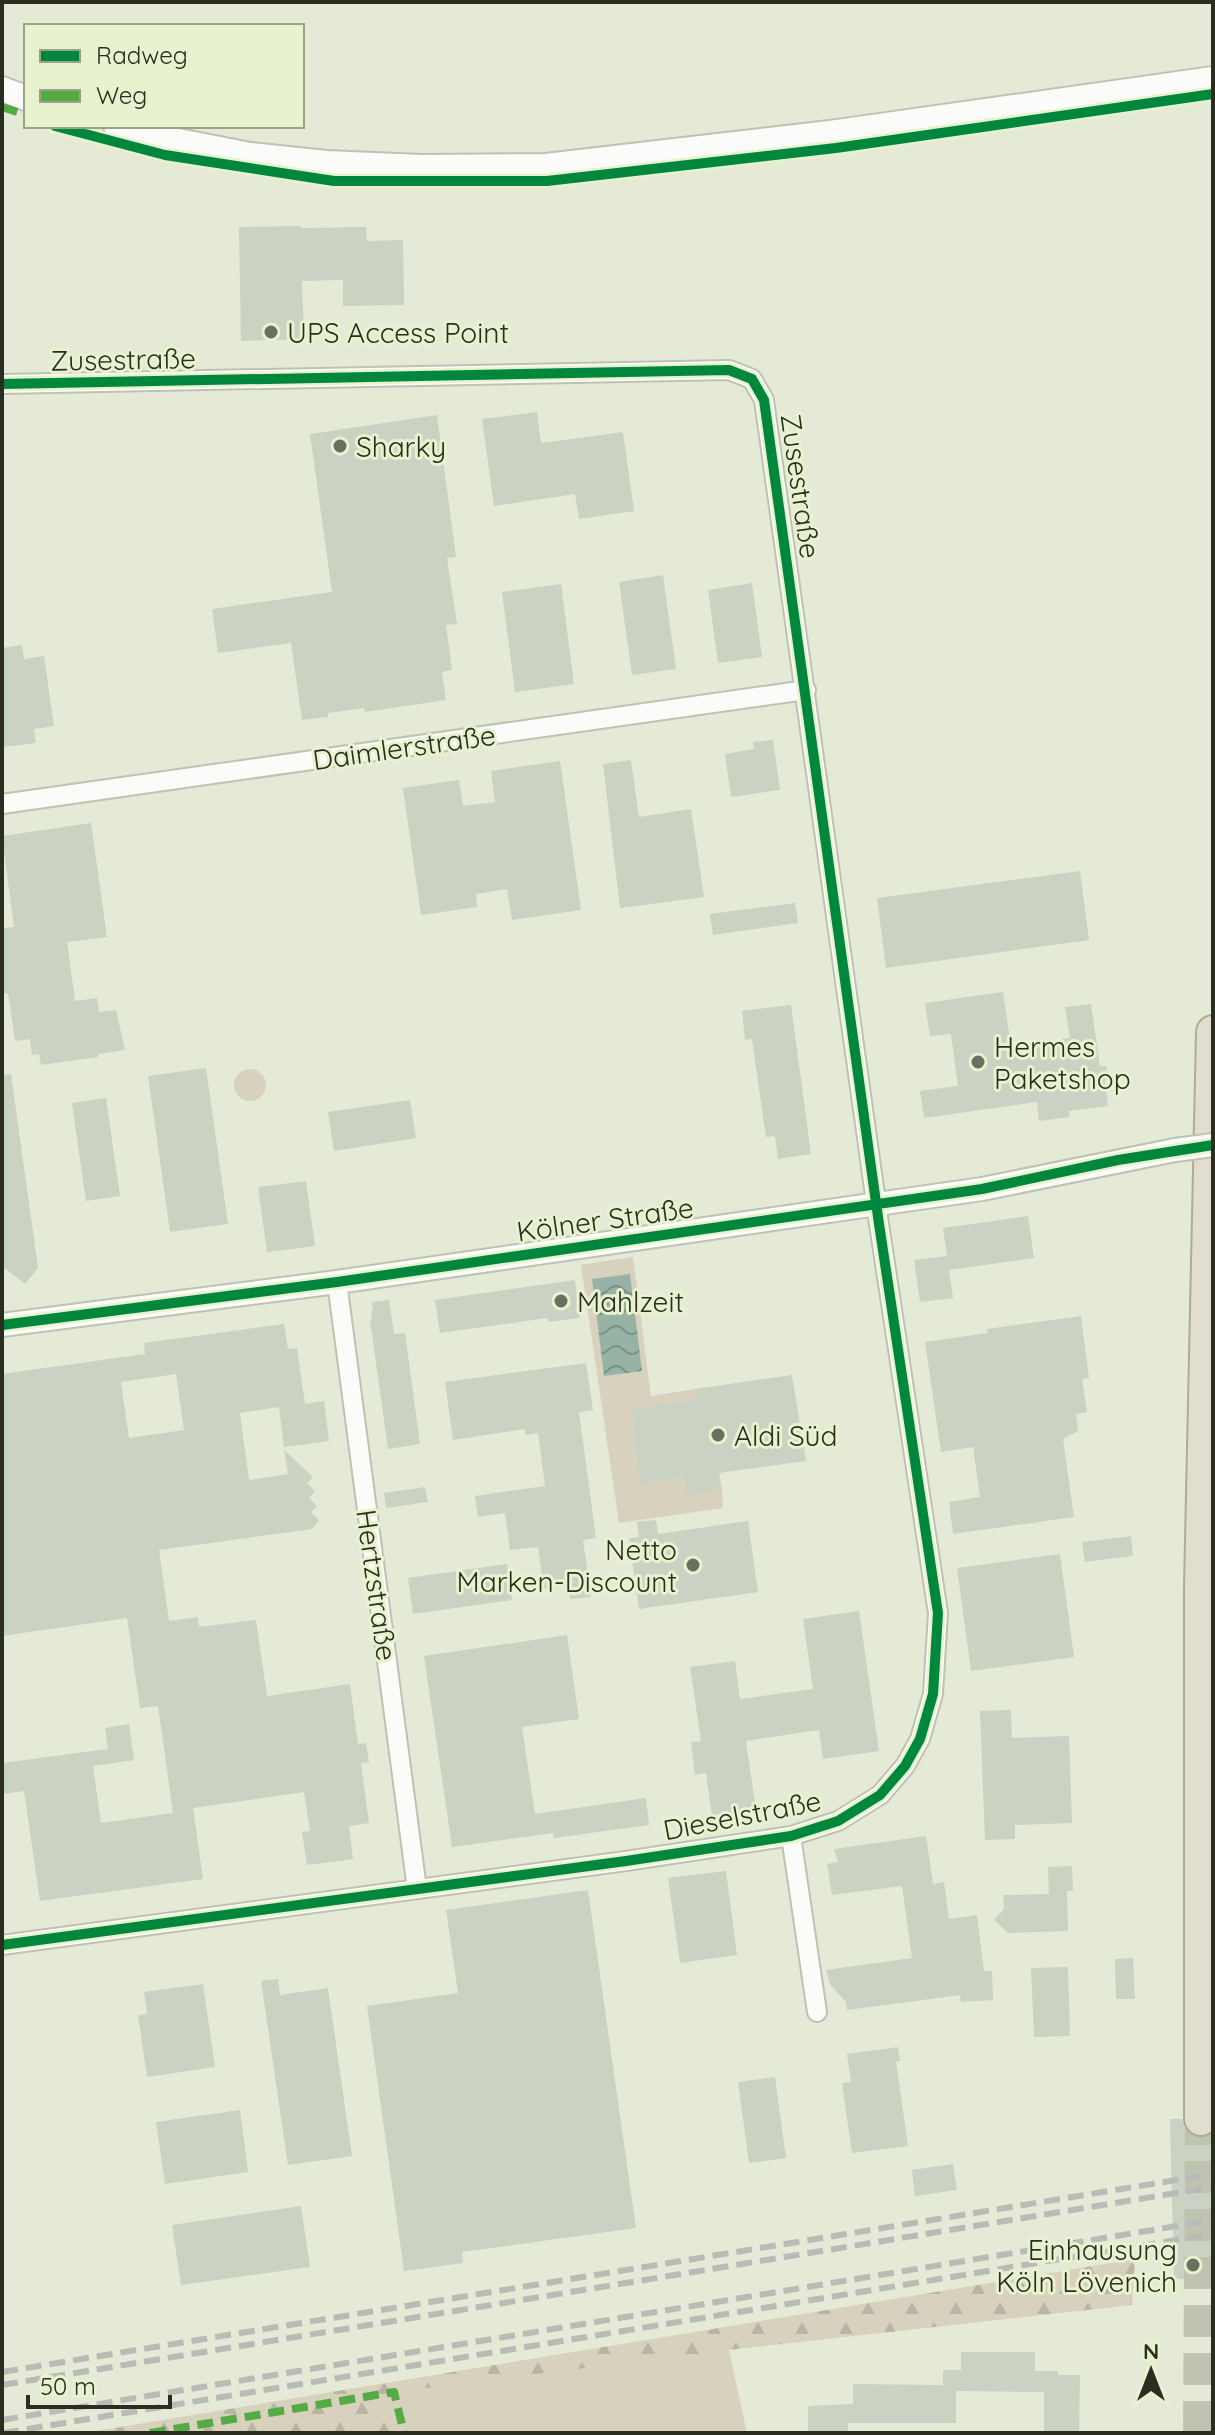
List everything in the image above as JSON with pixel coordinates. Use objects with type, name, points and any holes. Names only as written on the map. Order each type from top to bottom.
[{"type":"highway","points":[[1201,2119],[1201,1587],[1213,1032]]},
{"type":"main road","points":[[124,128],[250,155],[326,163],[422,167],[546,166],[830,133],[1213,79]]},
{"type":"main road","points":[[2,89],[24,97]]},
{"type":"street","name":"Zusestraße","points":[[2,384],[729,370],[752,379],[764,400],[877,1204]]},
{"type":"street","name":"Daimlerstraße","points":[[2,804],[806,690]]},
{"type":"street","name":"Kölner Straße","points":[[2,1325],[337,1282],[982,1189],[1213,1145]]},
{"type":"street","name":"Dieselstraße","points":[[2,1945],[791,1836],[838,1821],[880,1795],[905,1766],[920,1739],[933,1694],[938,1613],[877,1204]]},
{"type":"street","name":"Hertzstraße","points":[[337,1282],[417,1889]]},
{"type":"street","name":"Dieselstraße","points":[[791,1836],[817,2012]]},
{"type":"green space","points":[[250,1069],[261,1074],[266,1085],[261,1096],[250,1101],[239,1096],[234,1085],[239,1074]]},
{"type":"green space","points":[[633,1257],[651,1396],[695,1389],[696,1399],[631,1409],[640,1484],[684,1478],[687,1494],[722,1489],[723,1508],[619,1523],[581,1265]]},
{"type":"green space","points":[[1135,2259],[1132,2305],[729,2350],[395,2392],[404,2433],[84,2433]]},
{"type":"green space","points":[[729,2350],[747,2433],[404,2433],[394,2392]]},
{"type":"water","points":[[630,1274],[642,1371],[604,1376],[592,1279]]},
{"type":"building","points":[[239,227],[366,227],[367,241],[403,240],[404,305],[343,306],[343,280],[302,281],[304,339],[241,341]]},
{"type":"building","points":[[537,412],[541,443],[623,432],[634,511],[579,519],[575,494],[494,506],[482,419]]},
{"type":"building","points":[[437,415],[456,557],[447,558],[457,624],[446,625],[452,670],[442,672],[446,700],[365,712],[364,708],[328,713],[328,717],[302,720],[291,643],[218,653],[212,609],[332,592],[310,434]]},
{"type":"building","points":[[663,575],[676,669],[632,675],[619,582]]},
{"type":"building","points":[[752,583],[762,657],[718,663],[708,590]]},
{"type":"building","points":[[561,584],[574,684],[515,692],[502,592]]},
{"type":"building","points":[[22,645],[24,659],[44,656],[54,726],[34,729],[36,743],[2,747],[2,648]]},
{"type":"building","points":[[773,740],[780,790],[731,797],[725,754],[754,749],[753,742]]},
{"type":"building","points":[[631,760],[639,817],[691,809],[704,897],[620,908],[603,764]]},
{"type":"building","points":[[560,761],[581,910],[512,920],[507,889],[476,894],[477,907],[421,915],[403,788],[459,780],[463,806],[495,802],[491,771]]},
{"type":"building","points":[[91,823],[107,937],[67,942],[75,1001],[97,998],[99,1012],[116,1010],[125,1050],[41,1065],[39,1054],[32,1055],[30,1039],[15,1041],[8,993],[2,994],[2,928],[14,927],[2,836]]},
{"type":"building","points":[[1080,871],[1089,940],[886,968],[877,898]]},
{"type":"building","points":[[795,903],[798,923],[713,935],[710,914]]},
{"type":"building","points":[[1003,992],[1011,1046],[1070,1038],[1065,1007],[1091,1004],[1100,1066],[1106,1066],[1108,1106],[1069,1111],[1070,1117],[1039,1121],[1037,1102],[924,1118],[920,1091],[958,1086],[951,1034],[930,1036],[925,1003]]},
{"type":"building","points":[[791,1005],[811,1154],[778,1159],[775,1136],[766,1137],[752,1039],[745,1040],[742,1011]]},
{"type":"building","points":[[206,1068],[228,1224],[170,1232],[148,1076]]},
{"type":"building","points":[[11,1074],[38,1268],[25,1284],[2,1266],[2,1075]]},
{"type":"building","points":[[106,1098],[120,1196],[86,1201],[72,1103]]},
{"type":"building","points":[[410,1100],[416,1138],[334,1151],[328,1112]]},
{"type":"building","points":[[306,1181],[315,1246],[267,1252],[258,1187]]},
{"type":"building","points":[[1028,1216],[1034,1258],[949,1270],[953,1298],[920,1302],[914,1260],[947,1256],[943,1228]]},
{"type":"building","points":[[575,1280],[580,1318],[548,1322],[548,1318],[440,1333],[435,1300]]},
{"type":"building","points":[[389,1300],[394,1334],[405,1333],[420,1444],[388,1449],[370,1320],[372,1302]]},
{"type":"building","points":[[1081,1316],[1089,1378],[1082,1379],[1087,1412],[1076,1414],[1078,1431],[1063,1439],[1074,1517],[953,1534],[949,1502],[980,1497],[973,1447],[941,1452],[925,1342],[988,1333],[987,1329]]},
{"type":"building","points":[[284,1324],[288,1349],[297,1348],[305,1404],[324,1401],[329,1441],[284,1447],[279,1407],[240,1413],[249,1480],[288,1474],[284,1450],[313,1477],[307,1483],[315,1491],[309,1498],[317,1506],[311,1512],[319,1520],[312,1529],[159,1550],[169,1621],[198,1617],[199,1627],[256,1620],[267,1696],[350,1684],[358,1744],[366,1743],[369,1762],[361,1763],[369,1823],[349,1826],[353,1859],[307,1865],[302,1832],[310,1831],[304,1792],[193,1808],[203,1879],[40,1901],[24,1791],[2,1794],[2,1763],[108,1749],[105,1728],[129,1724],[134,1760],[93,1766],[101,1823],[173,1813],[158,1706],[140,1708],[127,1618],[2,1636],[2,1374],[145,1354],[144,1343]],"holes":[[[176,1374],[184,1430],[129,1438],[121,1382]]]},
{"type":"building","points":[[586,1363],[593,1410],[579,1412],[596,1538],[583,1540],[591,1597],[570,1599],[568,1586],[544,1589],[538,1547],[510,1550],[505,1513],[478,1517],[475,1496],[545,1486],[538,1433],[525,1435],[525,1429],[453,1440],[445,1382]]},
{"type":"building","name":"Aldi Süd","points":[[792,1375],[806,1461],[719,1473],[722,1489],[687,1495],[684,1478],[640,1484],[631,1409],[696,1399],[695,1389]]},
{"type":"building","points":[[425,1487],[428,1502],[386,1508],[384,1493]]},
{"type":"building","name":"Netto Marken-Discount","points":[[656,1520],[658,1534],[748,1521],[758,1592],[639,1609],[629,1538],[639,1537],[637,1522]]},
{"type":"building","points":[[1131,1536],[1133,1556],[1085,1562],[1082,1542]]},
{"type":"building","points":[[1060,1554],[1074,1657],[971,1671],[957,1568]]},
{"type":"building","points":[[507,1564],[512,1600],[413,1614],[408,1578]]},
{"type":"building","points":[[859,1611],[879,1751],[823,1759],[819,1730],[746,1741],[756,1810],[712,1816],[706,1773],[695,1775],[691,1742],[701,1741],[690,1667],[735,1661],[740,1699],[813,1689],[803,1619]]},
{"type":"building","points":[[567,1635],[579,1719],[522,1727],[535,1814],[646,1798],[649,1825],[554,1838],[553,1833],[452,1847],[424,1656]]},
{"type":"building","points":[[1011,1710],[1012,1738],[1069,1736],[1072,1823],[1015,1825],[1015,1839],[985,1840],[980,1711]]},
{"type":"building","points":[[926,1836],[933,1884],[944,1882],[949,1919],[977,1915],[984,1971],[992,1971],[993,2000],[961,2002],[960,1995],[847,2010],[846,2002],[830,1984],[826,1970],[912,1958],[902,1886],[832,1895],[827,1864],[838,1862],[834,1849]]},
{"type":"building","points":[[1072,1866],[1073,1891],[1067,1891],[1068,1931],[1008,1933],[994,1920],[1004,1909],[1003,1895],[1049,1894],[1048,1867]]},
{"type":"building","points":[[726,1871],[737,1955],[680,1963],[668,1878]]},
{"type":"building","points":[[588,1890],[636,2228],[462,2252],[463,2263],[404,2271],[367,2006],[458,1993],[446,1910]]},
{"type":"building","points":[[1133,1958],[1135,1999],[1116,1999],[1115,1959]]},
{"type":"building","points":[[1068,1967],[1070,2036],[1034,2037],[1031,1968]]},
{"type":"building","points":[[278,1979],[280,1995],[328,1988],[352,2156],[288,2165],[261,1981]]},
{"type":"building","points":[[203,1984],[215,2067],[147,2077],[138,2015],[147,2014],[144,1992]]},
{"type":"building","points":[[898,2047],[900,2061],[896,2061],[908,2146],[852,2153],[842,2083],[851,2082],[847,2054]]},
{"type":"building","points":[[775,2077],[786,2158],[749,2163],[738,2082]]},
{"type":"building","points":[[240,2110],[248,2172],[165,2184],[156,2122]]},
{"type":"building","name":"Einhausung Köln Lövenich","points":[[1170,2119],[1182,2119],[1185,2129],[1192,2136],[1202,2138],[1213,2133],[1213,2279],[1174,2279]]},
{"type":"building","points":[[953,2164],[957,2190],[915,2196],[912,2170]]},
{"type":"building","points":[[301,2206],[310,2267],[181,2285],[172,2225]]},
{"type":"building","points":[[961,2352],[1035,2352],[1035,2371],[1080,2375],[1079,2433],[1044,2433],[1044,2392],[956,2391],[956,2423],[848,2423],[848,2433],[808,2433],[808,2406],[853,2404],[853,2384],[943,2385],[943,2370],[961,2370]]},
{"type":"tunnel","points":[[1199,2433],[1201,2119]]},
{"type":"railway","points":[[2,2372],[1213,2174]]},
{"type":"railway","points":[[2,2385],[1213,2187]]},
{"type":"railway","points":[[2,2420],[1213,2220]]},
{"type":"railway","points":[[3,2433],[1213,2234]]},
{"type":"marked path","points":[[2,107],[24,114]]},
{"type":"marked path","points":[[150,2433],[394,2392],[404,2433]]},
{"type":"cycle path","points":[[63,128],[165,155],[334,181],[547,181],[836,148],[1213,94]]},
{"type":"cycle path","points":[[2,384],[729,370],[752,379],[764,400],[879,1224],[938,1613],[933,1694],[920,1739],[905,1766],[880,1795],[838,1821],[791,1836],[626,1861],[2,1945]]},
{"type":"cycle path","points":[[2,1325],[337,1282],[982,1189],[1118,1160],[1213,1145]]},
{"type":"place","name":"UPS Access Point","points":[[271,332]]},
{"type":"place","name":"Sharky","points":[[340,446]]},
{"type":"place","name":"Hermes Paketshop","points":[[978,1062]]},
{"type":"place","name":"Mahlzeit","points":[[561,1301]]},
{"type":"place","name":"Aldi Süd","points":[[718,1435]]},
{"type":"place","name":"Netto Marken-Discount","points":[[693,1565]]},
{"type":"place","name":"Einhausung Köln Lövenich","points":[[1193,2265]]}]
